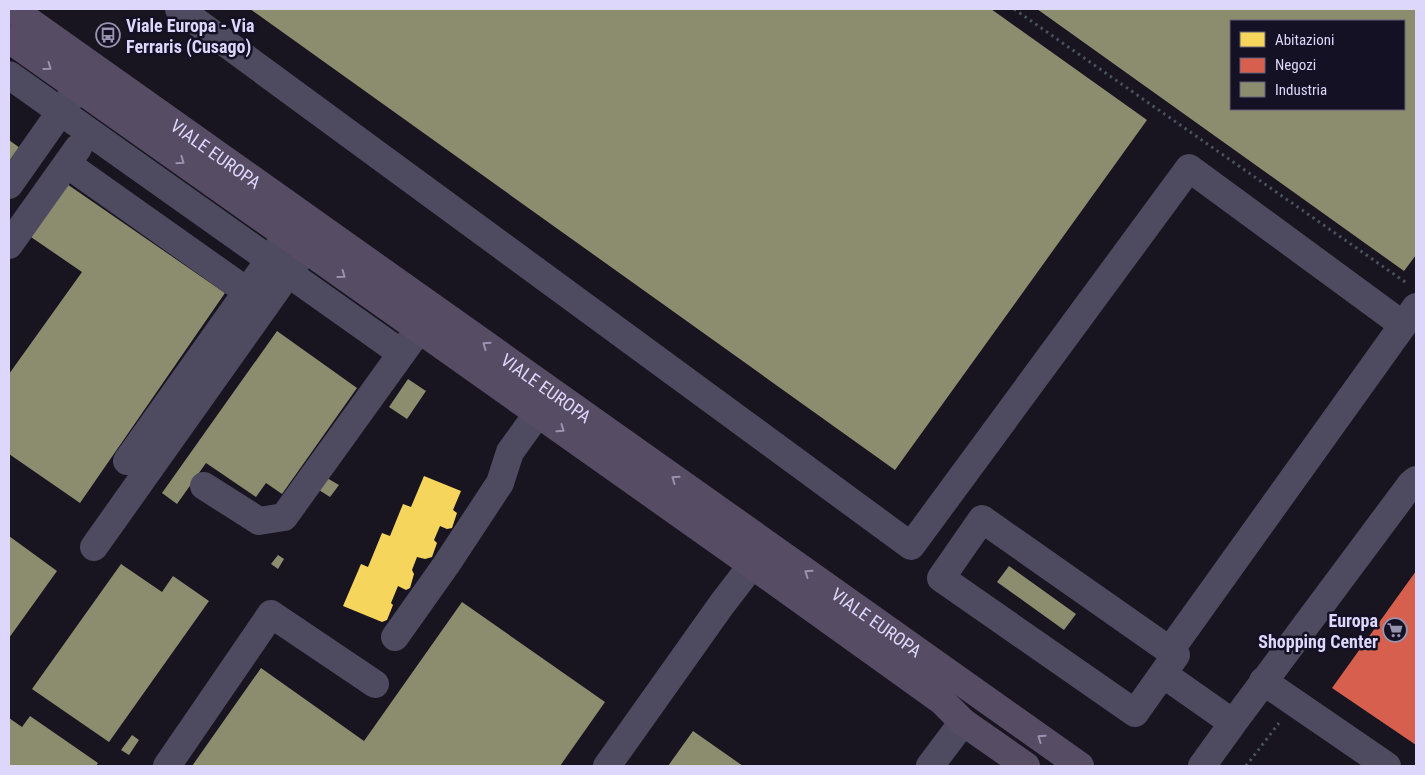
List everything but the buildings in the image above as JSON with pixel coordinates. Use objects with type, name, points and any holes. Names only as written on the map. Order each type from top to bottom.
[{"type":"main road","name":"VIALE EUROPA","points":[[12,9],[1080,766]]},
{"type":"main road","name":"VIALE EUROPA","points":[[9,39],[752,565],[942,701],[962,722],[1026,766]]},
{"type":"street","points":[[180,9],[911,546],[1190,168],[1409,305],[1176,642]]},
{"type":"street","points":[[9,75],[401,353]]},
{"type":"street","points":[[9,185],[78,88]]},
{"type":"street","points":[[9,245],[107,109]]},
{"type":"street","points":[[67,164],[257,298]]},
{"type":"street","points":[[156,486],[286,271],[304,248]]},
{"type":"street","points":[[127,461],[257,298],[286,271],[304,248]]},
{"type":"street","points":[[94,547],[257,298]]},
{"type":"street","points":[[204,486],[259,522],[284,517],[418,330]]},
{"type":"street","points":[[395,637],[446,565],[500,483],[510,452],[538,413]]},
{"type":"street","points":[[1202,766],[1411,484],[1416,480]]},
{"type":"street","points":[[982,519],[1176,655],[1163,674],[1135,713],[941,578],[982,519]]},
{"type":"street","points":[[607,766],[722,604],[752,565]]},
{"type":"street","points":[[167,766],[271,614],[375,684]]},
{"type":"street","points":[[1163,674],[1233,723]]},
{"type":"street","points":[[1264,681],[1387,766]]},
{"type":"street","points":[[930,766],[962,722]]},
{"type":"path","points":[[1014,9],[1409,305]]},
{"type":"place","name":"Viale Europa - Via Ferraris (Cusago)","points":[[108,35]]},
{"type":"place","name":"Europa Shopping Center","points":[[1395,630]]}]
